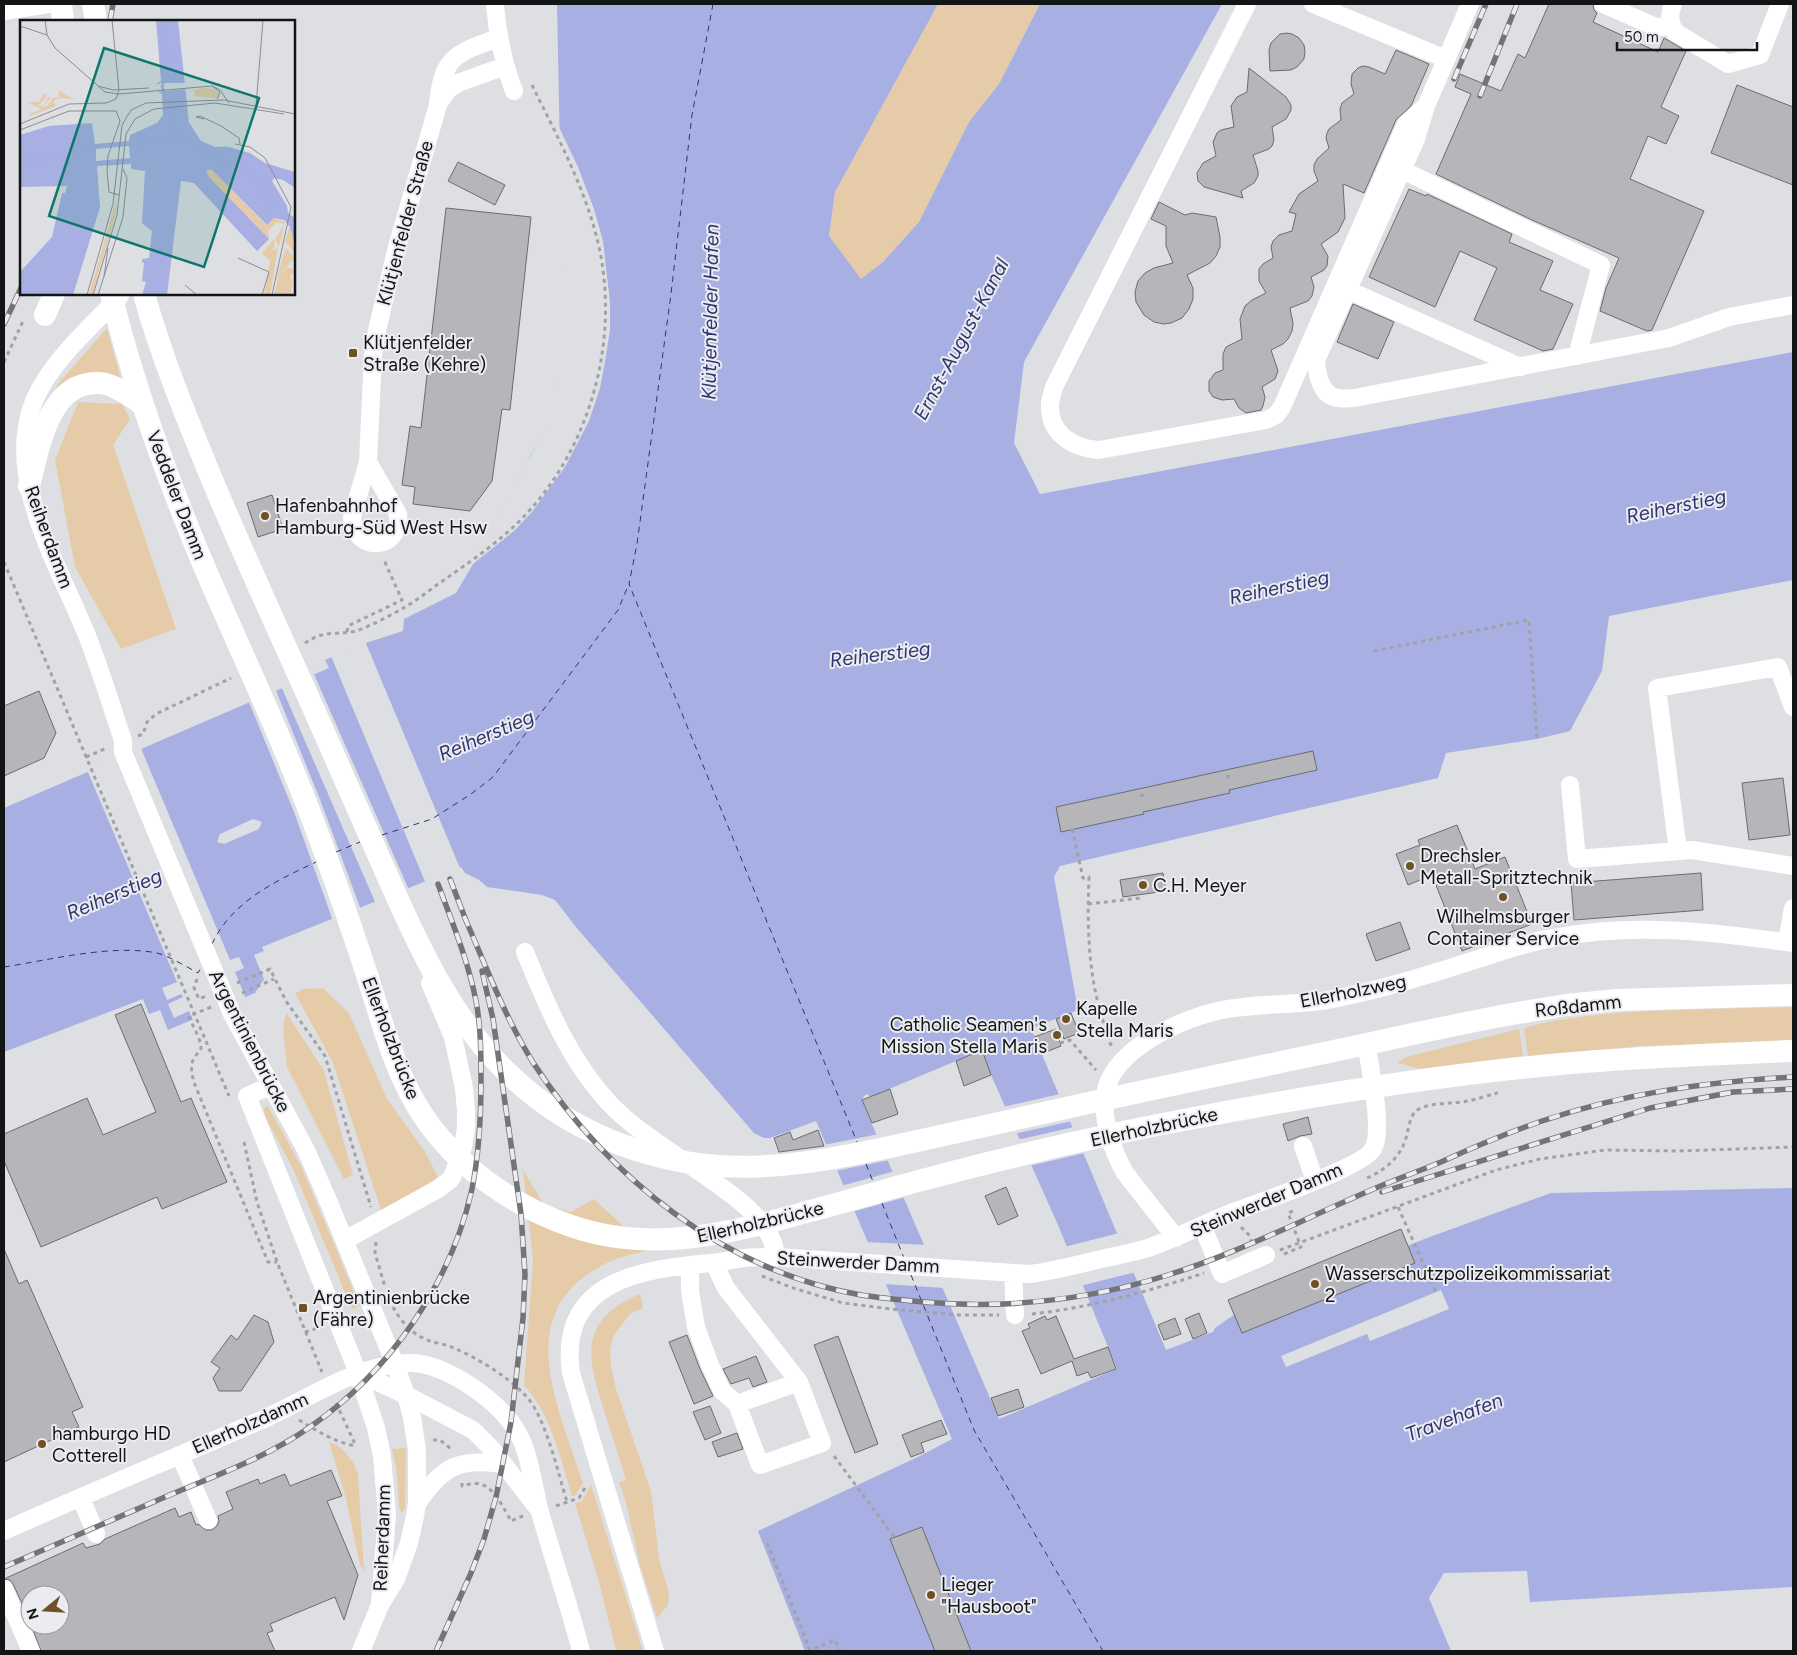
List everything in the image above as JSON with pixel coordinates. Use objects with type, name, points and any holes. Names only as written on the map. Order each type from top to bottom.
[{"type":"main road","points":[[61,4],[63,20]]},
{"type":"main road","points":[[93,4],[96,20]]},
{"type":"main road","points":[[35,317],[53,295]]},
{"type":"main road","name":"Veddeler Damm","points":[[144,295],[186,417],[241,551],[298,672]]},
{"type":"main road","name":"Veddeler Damm","points":[[115,297],[119,329],[170,481],[197,550],[259,690]]},
{"type":"main road","points":[[29,486],[39,444],[49,418],[60,402],[74,389],[83,385],[105,383],[128,394],[143,405]]},
{"type":"main road","name":"Ellerholzbrücke","points":[[298,672],[422,951],[448,998],[475,1037],[510,1076],[526,1090],[559,1112],[605,1138],[647,1154],[696,1163],[740,1167],[779,1166],[847,1156],[1366,1044]]},
{"type":"main road","name":"Ellerholzbrücke","points":[[259,690],[308,807],[358,948],[383,1026],[401,1073],[419,1110],[454,1156],[512,1198],[568,1226],[605,1235],[645,1240],[687,1239],[725,1233],[1000,1160],[1189,1118],[1373,1087]]},
{"type":"main road","name":"Roßdamm","points":[[1366,1044],[1498,1016],[1566,1005],[1626,1000],[1793,996]]},
{"type":"main road","points":[[1373,1087],[1558,1064],[1674,1056],[1793,1051]]},
{"type":"street","points":[[4,11],[49,4]]},
{"type":"street","points":[[495,4],[498,38],[514,91]]},
{"type":"street","points":[[1247,4],[1054,387],[1050,402],[1052,418],[1057,430],[1069,442],[1084,449],[1099,450],[1266,420],[1276,415],[1282,407],[1406,124],[1426,106]]},
{"type":"street","points":[[1313,4],[1446,59]]},
{"type":"street","points":[[1470,4],[1426,106],[1416,139],[1316,360],[1318,376],[1323,388],[1330,395],[1337,398],[1354,398],[1577,356],[1669,338],[1729,317],[1793,305]]},
{"type":"street","points":[[1603,4],[1656,27],[1672,26]]},
{"type":"street","points":[[1673,4],[1670,12],[1672,26],[1676,32],[1728,64],[1760,55],[1780,4]]},
{"type":"street","name":"Klütjenfelder Straße","points":[[376,544],[361,539],[355,533],[352,526],[352,517],[368,462],[373,355],[377,330],[397,247],[438,105],[445,69],[459,54],[474,46],[498,38]]},
{"type":"street","name":"Klütjenfelder Straße","points":[[438,105],[448,90],[458,83],[505,66]]},
{"type":"street","points":[[1402,170],[1601,266],[1577,356]]},
{"type":"street","points":[[1348,290],[1520,367]]},
{"type":"street","points":[[35,317],[61,295]]},
{"type":"street","name":"Reiherdamm","points":[[115,297],[61,360],[36,398],[27,422],[24,449],[29,486],[48,544],[87,638],[115,716]]},
{"type":"street","points":[[368,462],[398,514],[399,522],[394,535],[376,544]]},
{"type":"street","points":[[1678,851],[1657,688],[1778,667],[1793,707]]},
{"type":"street","name":"Argentinienbrücke","points":[[115,716],[123,742],[123,752],[232,1014],[306,1150],[395,1364]]},
{"type":"street","points":[[1570,785],[1576,859],[1692,850],[1793,866]]},
{"type":"street","points":[[1790,942],[1793,908]]},
{"type":"street","name":"Ellerholzweg","points":[[1176,1238],[1125,1173],[1111,1144],[1105,1102],[1108,1085],[1112,1076],[1127,1056],[1146,1042],[1174,1026],[1221,1010],[1266,1003],[1312,1002],[1356,994],[1390,986],[1551,938],[1634,929],[1665,929],[1790,942]]},
{"type":"street","points":[[345,1240],[438,1190],[450,1180],[463,1147],[466,1128],[464,1088],[452,1037],[416,948]]},
{"type":"street","points":[[525,952],[548,1009],[569,1048],[593,1083],[615,1109],[644,1134],[718,1185],[754,1215],[771,1236],[776,1257]]},
{"type":"street","name":"Steinwerder Damm","points":[[654,1651],[576,1391],[569,1360],[571,1336],[580,1313],[587,1304],[606,1288],[631,1276],[655,1270],[746,1258],[776,1257],[1030,1274],[1144,1249],[1176,1238],[1234,1211],[1315,1181],[1368,1155],[1374,1148],[1377,1130],[1366,1044]]},
{"type":"street","points":[[239,1099],[271,1086]]},
{"type":"street","name":"Argentinienbrücke","points":[[239,1099],[360,1378]]},
{"type":"street","points":[[1303,1146],[1315,1181]]},
{"type":"street","points":[[1202,1226],[1222,1274],[1268,1256]]},
{"type":"street","points":[[690,1265],[690,1291],[696,1327],[722,1391],[737,1404],[760,1466],[822,1443],[799,1382],[726,1288],[714,1263]]},
{"type":"street","points":[[1012,1273],[1015,1314]]},
{"type":"street","name":"Ellerholzdamm","points":[[4,1531],[284,1410],[329,1387],[360,1378],[395,1364],[410,1363],[427,1366],[458,1378],[475,1388],[511,1422],[527,1454],[540,1511],[581,1651]]},
{"type":"street","name":"Reiherdamm","points":[[361,1651],[380,1605],[393,1586],[409,1543],[417,1504],[417,1450],[406,1395],[395,1364]]},
{"type":"street","points":[[360,1378],[406,1395],[473,1430],[491,1448],[540,1511]]},
{"type":"street","name":"Reiherdamm","points":[[360,1378],[380,1445],[385,1486],[387,1515],[380,1605]]},
{"type":"street","points":[[737,1404],[799,1382]]},
{"type":"street","points":[[180,1455],[208,1520]]},
{"type":"street","points":[[417,1504],[427,1489],[448,1470],[473,1461],[504,1464]]},
{"type":"street","points":[[80,1498],[96,1534]]},
{"type":"street","points":[[4,1589],[31,1651]]},
{"type":"path","points":[[376,544],[402,600],[348,626],[347,632],[355,631],[407,606],[475,559],[504,535],[529,511],[556,477],[574,443],[589,408],[604,341],[605,299],[601,258],[595,232],[582,194],[532,84]]},
{"type":"path","points":[[4,362],[35,317]]},
{"type":"path","points":[[4,562],[200,1027],[239,1099]]},
{"type":"path","points":[[1374,651],[1530,620],[1537,739]]},
{"type":"path","points":[[1140,796],[1146,795]]},
{"type":"path","points":[[1072,829],[1083,878],[1089,877],[1089,957],[1096,1001],[1111,1046],[1127,1056]]},
{"type":"path","points":[[1088,904],[1141,898]]},
{"type":"path","points":[[270,969],[286,1001],[325,1056],[377,1223],[375,1253],[387,1294]]},
{"type":"path","points":[[198,973],[195,990],[199,998]]},
{"type":"path","points":[[195,1032],[201,1046],[200,1052],[194,1058],[192,1064],[194,1085],[268,1262],[277,1262]]},
{"type":"path","points":[[1060,1043],[1070,1040],[1097,1072],[1112,1076]]},
{"type":"path","points":[[1360,1181],[1388,1167],[1395,1159],[1406,1138],[1412,1117],[1420,1108],[1482,1097]]},
{"type":"path","points":[[243,1136],[257,1202],[277,1262],[305,1332],[356,1446],[345,1444],[318,1431],[284,1410]]},
{"type":"path","points":[[1268,1256],[1496,1170],[1555,1157],[1605,1150],[1679,1151],[1793,1147]]},
{"type":"path","points":[[1398,1206],[1436,1292]]},
{"type":"path","points":[[1234,1211],[1242,1229],[1268,1256]]},
{"type":"path","points":[[1268,1256],[1301,1247],[1288,1213]]},
{"type":"path","points":[[1086,1304],[1145,1291],[1207,1272],[1222,1274]]},
{"type":"path","points":[[761,1276],[823,1298],[857,1305],[959,1315]]},
{"type":"path","points":[[305,1332],[316,1328]]},
{"type":"path","points":[[431,1440],[440,1440],[452,1450],[453,1454]]},
{"type":"path","points":[[838,1460],[895,1538]]},
{"type":"path","points":[[567,1502],[579,1498],[589,1479]]},
{"type":"path","points":[[462,1486],[485,1485],[502,1505],[511,1521]]},
{"type":"path","points":[[767,1543],[810,1650],[835,1640],[840,1651]]},
{"type":"shaded area","points":[[938,4],[1040,4],[999,84],[969,122],[919,222],[883,262],[861,280],[829,236],[835,192]]},
{"type":"shaded area","points":[[107,328],[121,379],[90,372],[67,382],[55,392],[57,385]]},
{"type":"shaded area","points":[[78,402],[122,404],[130,419],[113,445],[176,629],[121,649],[75,567],[55,460]]},
{"type":"shaded area","points":[[323,988],[349,1013],[387,1099],[425,1152],[438,1177],[382,1213],[333,1063],[295,993],[303,989]]},
{"type":"shaded area","points":[[1793,1007],[1793,1042],[1640,1046],[1528,1057],[1524,1028],[1562,1020],[1621,1013]]},
{"type":"shaded area","points":[[286,1012],[324,1071],[353,1175],[344,1179],[287,1067],[283,1030]]},
{"type":"shaded area","points":[[1519,1029],[1523,1056],[1421,1069],[1397,1063],[1404,1058],[1414,1055]]},
{"type":"shaded area","points":[[267,1106],[301,1166],[360,1306],[352,1309],[294,1171],[265,1116],[264,1109]]},
{"type":"shaded area","points":[[523,1170],[545,1206],[571,1212],[594,1199],[649,1250],[605,1264],[576,1284],[558,1308],[550,1334],[549,1363],[554,1393],[583,1483],[576,1495],[572,1496],[548,1423],[534,1397],[524,1385],[533,1260]]},
{"type":"shaded area","points":[[640,1294],[643,1308],[630,1314],[614,1335],[610,1349],[611,1366],[616,1389],[651,1491],[659,1558],[669,1593],[668,1605],[657,1618],[640,1565],[626,1503],[619,1482],[626,1480],[598,1391],[591,1357],[592,1342],[597,1328],[606,1315],[620,1304]]},
{"type":"shaded area","points":[[329,1442],[339,1447],[347,1455],[354,1464],[358,1474],[364,1571],[360,1565],[346,1499]]},
{"type":"shaded area","points":[[406,1448],[405,1508],[401,1512],[399,1508],[397,1473],[392,1449]]},
{"type":"shaded area","points":[[591,1485],[643,1651],[616,1651],[599,1582],[575,1503],[581,1502]]},
{"type":"water","points":[[557,4],[938,4],[835,192],[829,236],[861,279],[883,262],[919,222],[969,122],[999,84],[1040,4],[1222,4],[1024,362],[1014,443],[1040,494],[1793,352],[1793,580],[1609,616],[1602,671],[1570,731],[1537,739],[1446,753],[1438,778],[1060,866],[1054,877],[1078,1010],[1035,1027],[1033,1025],[1030,1026],[1166,1350],[1213,1332],[1215,1328],[1235,1314],[1427,1238],[1551,1193],[1793,1188],[1793,1587],[1530,1602],[1527,1571],[1444,1573],[1429,1598],[1451,1651],[805,1651],[758,1531],[918,1457],[952,1439],[816,1121],[770,1138],[764,1138],[754,1133],[576,927],[555,900],[542,895],[487,887],[479,880],[465,873],[461,867],[262,947],[264,951],[254,955],[264,979],[255,993],[168,1030],[160,1010],[149,1014],[143,999],[4,1052],[4,808],[329,668],[325,660],[366,643],[403,631],[404,619],[456,593],[489,537],[552,414],[570,355],[573,315],[560,151]],"holes":[[[253,819],[262,822],[259,829],[224,844],[217,842],[220,834]],[[977,1045],[980,1046],[991,1075],[1058,1225],[1117,1369],[999,1419],[862,1101],[867,1094],[870,1097],[975,1053],[974,1048]]]},
{"type":"pier","points":[[557,123],[578,167],[594,209],[603,241],[610,302],[610,330],[600,388],[589,421],[565,467],[532,512],[514,531],[468,568],[532,454],[550,413],[567,354],[571,315],[557,151]]},
{"type":"pier","points":[[365,641],[462,873],[460,870],[426,884],[331,656]]},
{"type":"pier","points":[[313,672],[409,890],[376,904],[281,686]]},
{"type":"pier","points":[[275,688],[321,802],[361,910],[333,921],[294,812],[248,700]]},
{"type":"pier","points":[[140,746],[230,960],[239,957],[244,968],[235,972],[246,999],[194,1022],[189,1011],[174,1018],[168,1004],[183,997],[181,994],[167,1000],[162,988],[177,982],[87,770]]},
{"type":"pier","points":[[1060,1094],[1072,1121],[1014,1134],[1003,1107]]},
{"type":"pier","points":[[1074,1127],[1085,1153],[1029,1166],[1017,1140]]},
{"type":"pier","points":[[879,1134],[890,1160],[835,1171],[824,1145]]},
{"type":"pier","points":[[895,1171],[906,1197],[852,1212],[841,1186]]},
{"type":"pier","points":[[1119,1233],[1136,1272],[1080,1286],[1064,1247]]},
{"type":"pier","points":[[865,1242],[927,1245],[945,1288],[883,1284]]},
{"type":"pier","points":[[1441,1290],[1449,1309],[1370,1341],[1367,1334],[1286,1367],[1281,1356]]},
{"type":"building","points":[[1549,4],[1593,4],[1594,10],[1597,13],[1593,22],[1658,52],[1664,38],[1686,51],[1661,107],[1679,116],[1666,144],[1648,136],[1630,179],[1704,211],[1652,330],[1647,331],[1600,311],[1606,288],[1619,258],[1532,220],[1436,174],[1471,94],[1455,87],[1460,74],[1501,91],[1518,54],[1525,58]]},
{"type":"building","points":[[1287,33],[1299,38],[1304,45],[1304,59],[1297,67],[1291,70],[1270,71],[1269,50],[1271,43],[1280,34]]},
{"type":"building","points":[[1396,50],[1429,64],[1411,106],[1396,120],[1364,193],[1343,184],[1345,218],[1338,232],[1321,244],[1328,256],[1327,266],[1324,270],[1311,277],[1314,287],[1312,296],[1308,301],[1290,308],[1293,323],[1292,331],[1283,344],[1271,350],[1278,371],[1275,379],[1262,387],[1265,397],[1261,410],[1246,413],[1239,408],[1234,399],[1222,400],[1213,397],[1209,391],[1209,381],[1215,373],[1223,370],[1223,354],[1226,347],[1242,339],[1240,319],[1245,306],[1266,293],[1259,281],[1259,269],[1273,258],[1271,247],[1273,241],[1279,235],[1292,231],[1296,214],[1289,212],[1299,194],[1318,181],[1314,165],[1317,159],[1329,148],[1326,138],[1327,133],[1329,129],[1341,120],[1340,109],[1342,103],[1354,94],[1351,84],[1352,74],[1363,66],[1385,74]]},
{"type":"building","points":[[1249,68],[1286,97],[1291,105],[1291,110],[1286,119],[1272,127],[1274,140],[1272,146],[1253,155],[1258,176],[1254,183],[1241,191],[1243,198],[1204,187],[1198,181],[1197,173],[1203,163],[1216,156],[1213,142],[1217,133],[1234,127],[1231,106],[1237,97],[1247,92]]},
{"type":"building","points":[[1737,85],[1793,107],[1793,185],[1711,153]]},
{"type":"building","points":[[458,162],[505,185],[495,205],[448,181]]},
{"type":"building","points":[[1409,189],[1426,196],[1427,194],[1512,234],[1509,242],[1553,261],[1540,290],[1573,304],[1553,349],[1543,351],[1474,320],[1497,268],[1460,251],[1435,307],[1369,277]]},
{"type":"building","points":[[1159,202],[1185,215],[1192,213],[1216,217],[1220,237],[1220,247],[1210,263],[1187,275],[1193,288],[1193,299],[1189,309],[1182,318],[1164,324],[1154,322],[1144,315],[1136,302],[1135,292],[1138,281],[1145,273],[1154,268],[1173,263],[1166,246],[1166,226],[1151,219]]},
{"type":"building","points":[[446,208],[531,217],[510,410],[502,409],[492,481],[470,511],[413,504],[415,487],[402,485],[410,426],[421,428]]},
{"type":"building","points":[[1353,304],[1394,322],[1378,359],[1337,342]]},
{"type":"building","name":"Hafenbahnhof Hamburg-Süd West Hsw","points":[[272,495],[283,529],[258,537],[247,503]]},
{"type":"building","points":[[39,691],[56,733],[44,758],[4,776],[4,706]]},
{"type":"building","points":[[1313,751],[1317,770],[1229,790],[1230,793],[1143,812],[1144,814],[1061,832],[1056,807]]},
{"type":"building","points":[[1783,778],[1790,835],[1749,840],[1742,783]]},
{"type":"building","points":[[1457,825],[1475,869],[1505,857],[1532,924],[1462,951],[1432,875],[1408,885],[1396,854],[1420,845],[1418,840]]},
{"type":"building","name":"C.H. Meyer","points":[[1163,873],[1166,891],[1123,897],[1120,880]]},
{"type":"building","points":[[1701,873],[1703,910],[1574,920],[1571,883]]},
{"type":"building","points":[[1400,922],[1410,949],[1376,961],[1366,934]]},
{"type":"building","points":[[141,1004],[181,1102],[191,1098],[227,1182],[162,1209],[157,1197],[41,1247],[4,1161],[4,1134],[87,1098],[103,1135],[156,1112],[115,1015]]},
{"type":"building","points":[[1071,1013],[1079,1033],[1064,1039],[1056,1019]]},
{"type":"building","points":[[1056,1029],[1061,1046],[1041,1054],[1034,1037]]},
{"type":"building","points":[[982,1050],[991,1075],[964,1086],[956,1061]]},
{"type":"building","points":[[890,1089],[898,1114],[872,1123],[862,1100]]},
{"type":"building","points":[[1308,1117],[1312,1134],[1288,1141],[1283,1124]]},
{"type":"building","points":[[818,1130],[824,1146],[779,1152],[774,1138],[790,1132],[793,1140]]},
{"type":"building","points":[[1006,1187],[1018,1216],[998,1225],[985,1196]]},
{"type":"building","name":"Wasserschutzpolizeikommissariat 2","points":[[1401,1229],[1415,1263],[1242,1333],[1228,1300]]},
{"type":"building","points":[[4,1249],[19,1284],[27,1280],[83,1407],[72,1412],[79,1427],[4,1462]]},
{"type":"building","points":[[1199,1313],[1207,1333],[1193,1339],[1185,1319]]},
{"type":"building","points":[[254,1315],[268,1322],[274,1342],[241,1391],[219,1391],[213,1378],[220,1368],[211,1362],[231,1335],[237,1340]]},
{"type":"building","points":[[1045,1316],[1047,1320],[1056,1316],[1074,1359],[1108,1347],[1116,1369],[1091,1378],[1088,1372],[1077,1376],[1072,1361],[1041,1374],[1022,1331],[1030,1328],[1028,1324]]},
{"type":"building","points":[[1175,1318],[1181,1334],[1164,1340],[1158,1325]]},
{"type":"building","points":[[687,1335],[713,1396],[694,1404],[669,1342]]},
{"type":"building","points":[[838,1336],[878,1444],[855,1453],[814,1345]]},
{"type":"building","points":[[756,1356],[767,1382],[753,1387],[749,1378],[731,1384],[723,1369]]},
{"type":"building","points":[[1018,1389],[1024,1407],[998,1416],[991,1398]]},
{"type":"building","points":[[710,1406],[721,1433],[705,1440],[693,1412]]},
{"type":"building","points":[[941,1420],[947,1434],[921,1443],[924,1452],[911,1457],[902,1435]]},
{"type":"building","points":[[737,1433],[743,1449],[718,1457],[712,1442]]},
{"type":"building","points":[[331,1470],[342,1496],[327,1501],[358,1575],[344,1620],[335,1597],[270,1624],[273,1631],[267,1633],[275,1651],[41,1651],[35,1635],[70,1635],[70,1585],[20,1585],[20,1599],[10,1580],[4,1579],[83,1543],[86,1548],[100,1544],[105,1539],[175,1508],[179,1517],[191,1512],[196,1525],[198,1524],[206,1530],[212,1530],[217,1526],[218,1516],[233,1509],[226,1492],[258,1479],[260,1484],[285,1474],[290,1486]]},
{"type":"building","name":"Lieger \"Hausboot\"","points":[[922,1527],[971,1651],[935,1651],[890,1539]]},
{"type":"ferry route","points":[[713,4],[692,115],[671,294],[637,544],[629,584],[857,1142]]},
{"type":"ferry route","points":[[382,835],[432,819],[471,794],[493,777],[618,610],[628,586]]},
{"type":"ferry route","points":[[336,852],[360,842]]},
{"type":"ferry route","points":[[212,944],[231,916],[243,904],[271,885],[316,862]]},
{"type":"ferry route","points":[[4,967],[80,954],[120,950],[162,954],[198,973],[202,966]]},
{"type":"ferry route","points":[[866,1164],[874,1184]]},
{"type":"ferry route","points":[[882,1203],[904,1258]]},
{"type":"ferry route","points":[[911,1275],[974,1430],[1103,1651]]},
{"type":"railway","points":[[110,20],[113,4]]},
{"type":"railway","points":[[1454,79],[1486,4]]},
{"type":"railway","points":[[1480,96],[1517,4]]},
{"type":"railway","points":[[4,324],[20,290]]},
{"type":"railway","points":[[450,879],[467,923]]},
{"type":"railway","points":[[4,1567],[239,1466],[293,1438],[339,1405],[366,1380],[413,1323],[449,1259],[462,1224],[472,1189],[480,1122],[481,1051],[476,1001],[464,956],[438,884]]},
{"type":"railway","points":[[464,916],[505,1010],[534,1064],[564,1106],[597,1145],[634,1181],[674,1213],[717,1241],[763,1265],[811,1283],[876,1297],[954,1304],[1016,1303],[1077,1296],[1138,1284],[1185,1270],[1218,1257],[1491,1140],[1573,1111],[1666,1090],[1729,1082],[1793,1077]]},
{"type":"railway","points":[[436,1651],[471,1573],[484,1539],[496,1497],[511,1422],[523,1318],[525,1274],[521,1214],[493,1019],[482,971]]},
{"type":"railway","points":[[1382,1192],[1650,1108],[1733,1092],[1793,1089]]},
{"type":"place","name":"Klütjenfelder Straße (Kehre)","points":[[353,353]]},
{"type":"place","name":"Hafenbahnhof Hamburg-Süd West Hsw","points":[[265,516]]},
{"type":"place","name":"Drechsler Metall-Spritztechnik","points":[[1410,866]]},
{"type":"place","name":"C.H. Meyer","points":[[1143,885]]},
{"type":"place","name":"Wilhelmsburger Container Service","points":[[1503,897]]},
{"type":"place","name":"Kapelle Stella Maris","points":[[1066,1019]]},
{"type":"place","name":"Catholic Seamen's Mission Stella Maris","points":[[1057,1035]]},
{"type":"place","name":"Wasserschutzpolizeikommissariat 2","points":[[1315,1284]]},
{"type":"place","name":"Argentinienbrücke (Fähre)","points":[[303,1308]]},
{"type":"place","name":"hamburgo HD Cotterell","points":[[42,1444]]},
{"type":"place","name":"Lieger \"Hausboot\"","points":[[931,1595]]},
{"type":"water label","name":"Klütjenfelder Hafen","points":[[710,312]]},
{"type":"water label","name":"Ernst-August-Kanal","points":[[961,339]]},
{"type":"water label","name":"Reiherstieg","points":[[1676,506]]},
{"type":"water label","name":"Reiherstieg","points":[[1279,587]]},
{"type":"water label","name":"Reiherstieg","points":[[880,654]]},
{"type":"water label","name":"Reiherstieg","points":[[486,735]]},
{"type":"water label","name":"Reiherstieg","points":[[114,894]]},
{"type":"water label","name":"Travehafen","points":[[1454,1417]]}]
